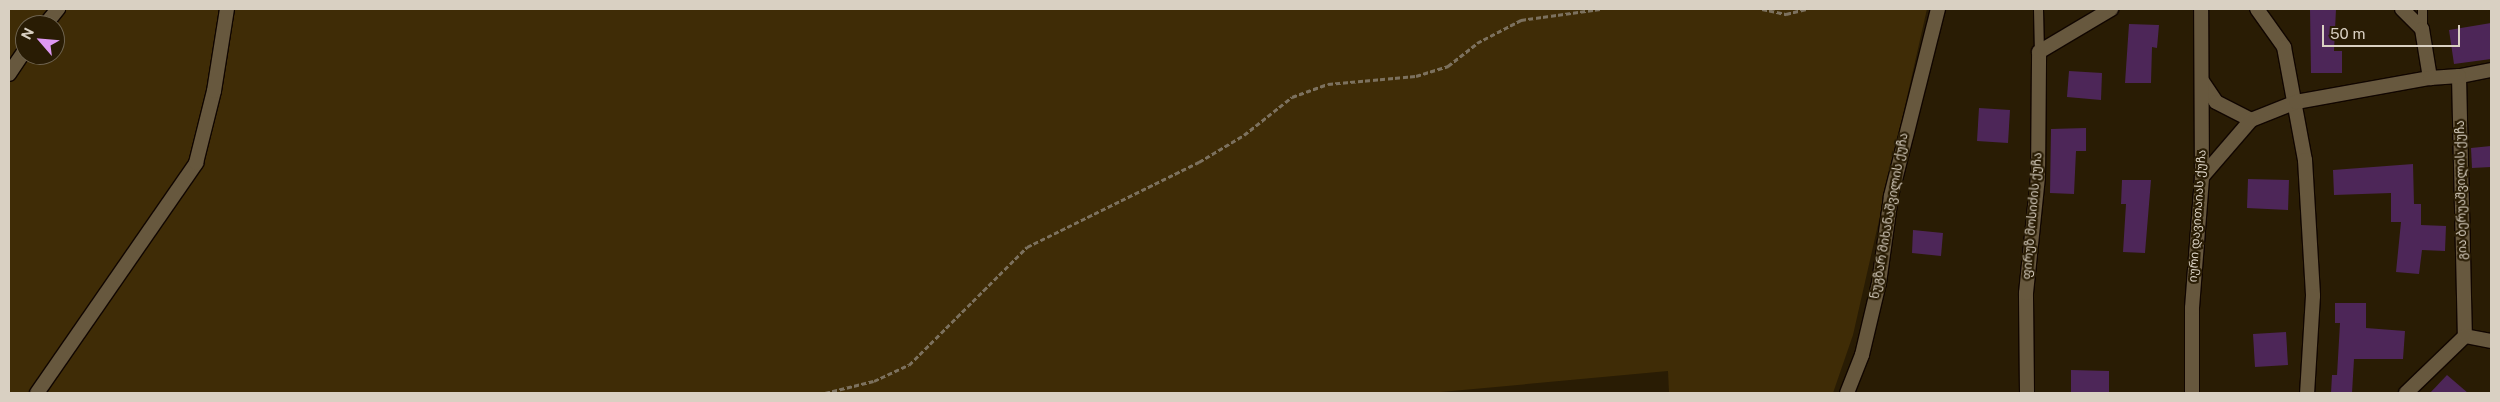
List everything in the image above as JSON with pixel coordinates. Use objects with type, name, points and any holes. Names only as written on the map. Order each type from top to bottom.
[{"type":"street","points":[[37,393],[196,163],[214,91],[227,9]]},
{"type":"street","name":"ნუგზარ მიხანაშვილის ქუჩა","points":[[1847,393],[1862,355],[1879,283],[1891,196],[1938,9]]},
{"type":"street","points":[[2039,52],[2111,9]]},
{"type":"street","name":"იური დავითაიას ქუჩა","points":[[2192,393],[2192,308],[2202,177],[2201,9]]},
{"type":"street","points":[[2257,9],[2284,47],[2296,102],[2305,160],[2313,296],[2307,393]]},
{"type":"street","points":[[2402,9],[2422,29],[2430,78]]},
{"type":"street","name":"ფირუზ მოსიძის ქუჩა","points":[[2027,393],[2026,293],[2038,177],[2039,52]]},
{"type":"street","points":[[2202,177],[2251,120],[2296,102],[2430,78],[2459,76],[2491,70]]},
{"type":"street","name":"გია ბერუაშვილის ქუჩა","points":[[2459,76],[2465,336]]},
{"type":"street","points":[[2202,81],[2216,102],[2251,120]]},
{"type":"street","points":[[2406,393],[2465,336],[2491,341]]},
{"type":"lane","name":"ფირუზ მოსიძის ქუჩა","points":[[2038,9],[2039,52]]},
{"type":"lane","points":[[2422,9],[2422,29]]},
{"type":"path","points":[[825,393],[874,381],[909,365],[1026,247],[1199,162],[1244,135],[1292,97],[1328,84],[1416,76],[1448,66],[1477,43],[1521,20],[1600,9]]},
{"type":"path","points":[[1762,9],[1786,14],[1806,9]]},
{"type":"shaded area","points":[[9,9],[1927,9],[1853,335],[1833,393],[1669,393],[1668,371],[1430,393],[9,393]]},
{"type":"building","points":[[2310,9],[2336,9],[2334,51],[2342,51],[2342,73],[2311,73]]},
{"type":"building","points":[[2491,23],[2491,59],[2454,64],[2449,30]]},
{"type":"building","points":[[2129,24],[2159,25],[2157,48],[2152,47],[2151,83],[2125,83]]},
{"type":"building","points":[[2069,71],[2102,73],[2101,100],[2067,97]]},
{"type":"building","points":[[1979,108],[2010,110],[2008,143],[1977,141]]},
{"type":"building","points":[[2086,128],[2086,151],[2076,151],[2074,194],[2050,193],[2051,129]]},
{"type":"building","points":[[2491,146],[2491,167],[2472,168],[2471,148]]},
{"type":"building","points":[[2413,164],[2414,204],[2421,204],[2421,225],[2446,226],[2445,251],[2422,250],[2419,274],[2396,272],[2401,222],[2391,222],[2391,193],[2334,195],[2333,170]]},
{"type":"building","points":[[2248,179],[2289,180],[2288,210],[2247,208]]},
{"type":"building","points":[[2122,180],[2151,180],[2145,253],[2123,252],[2126,204],[2121,204]]},
{"type":"building","points":[[1913,230],[1943,233],[1941,256],[1912,253]]},
{"type":"building","points":[[2335,303],[2366,303],[2366,328],[2405,331],[2403,359],[2354,359],[2352,393],[2331,393],[2332,375],[2337,375],[2340,323],[2335,323]]},
{"type":"building","points":[[2286,332],[2288,365],[2255,367],[2253,334]]},
{"type":"building","points":[[2071,370],[2109,371],[2109,393],[2071,393]]},
{"type":"building","points":[[2447,375],[2468,393],[2430,393]]}]
